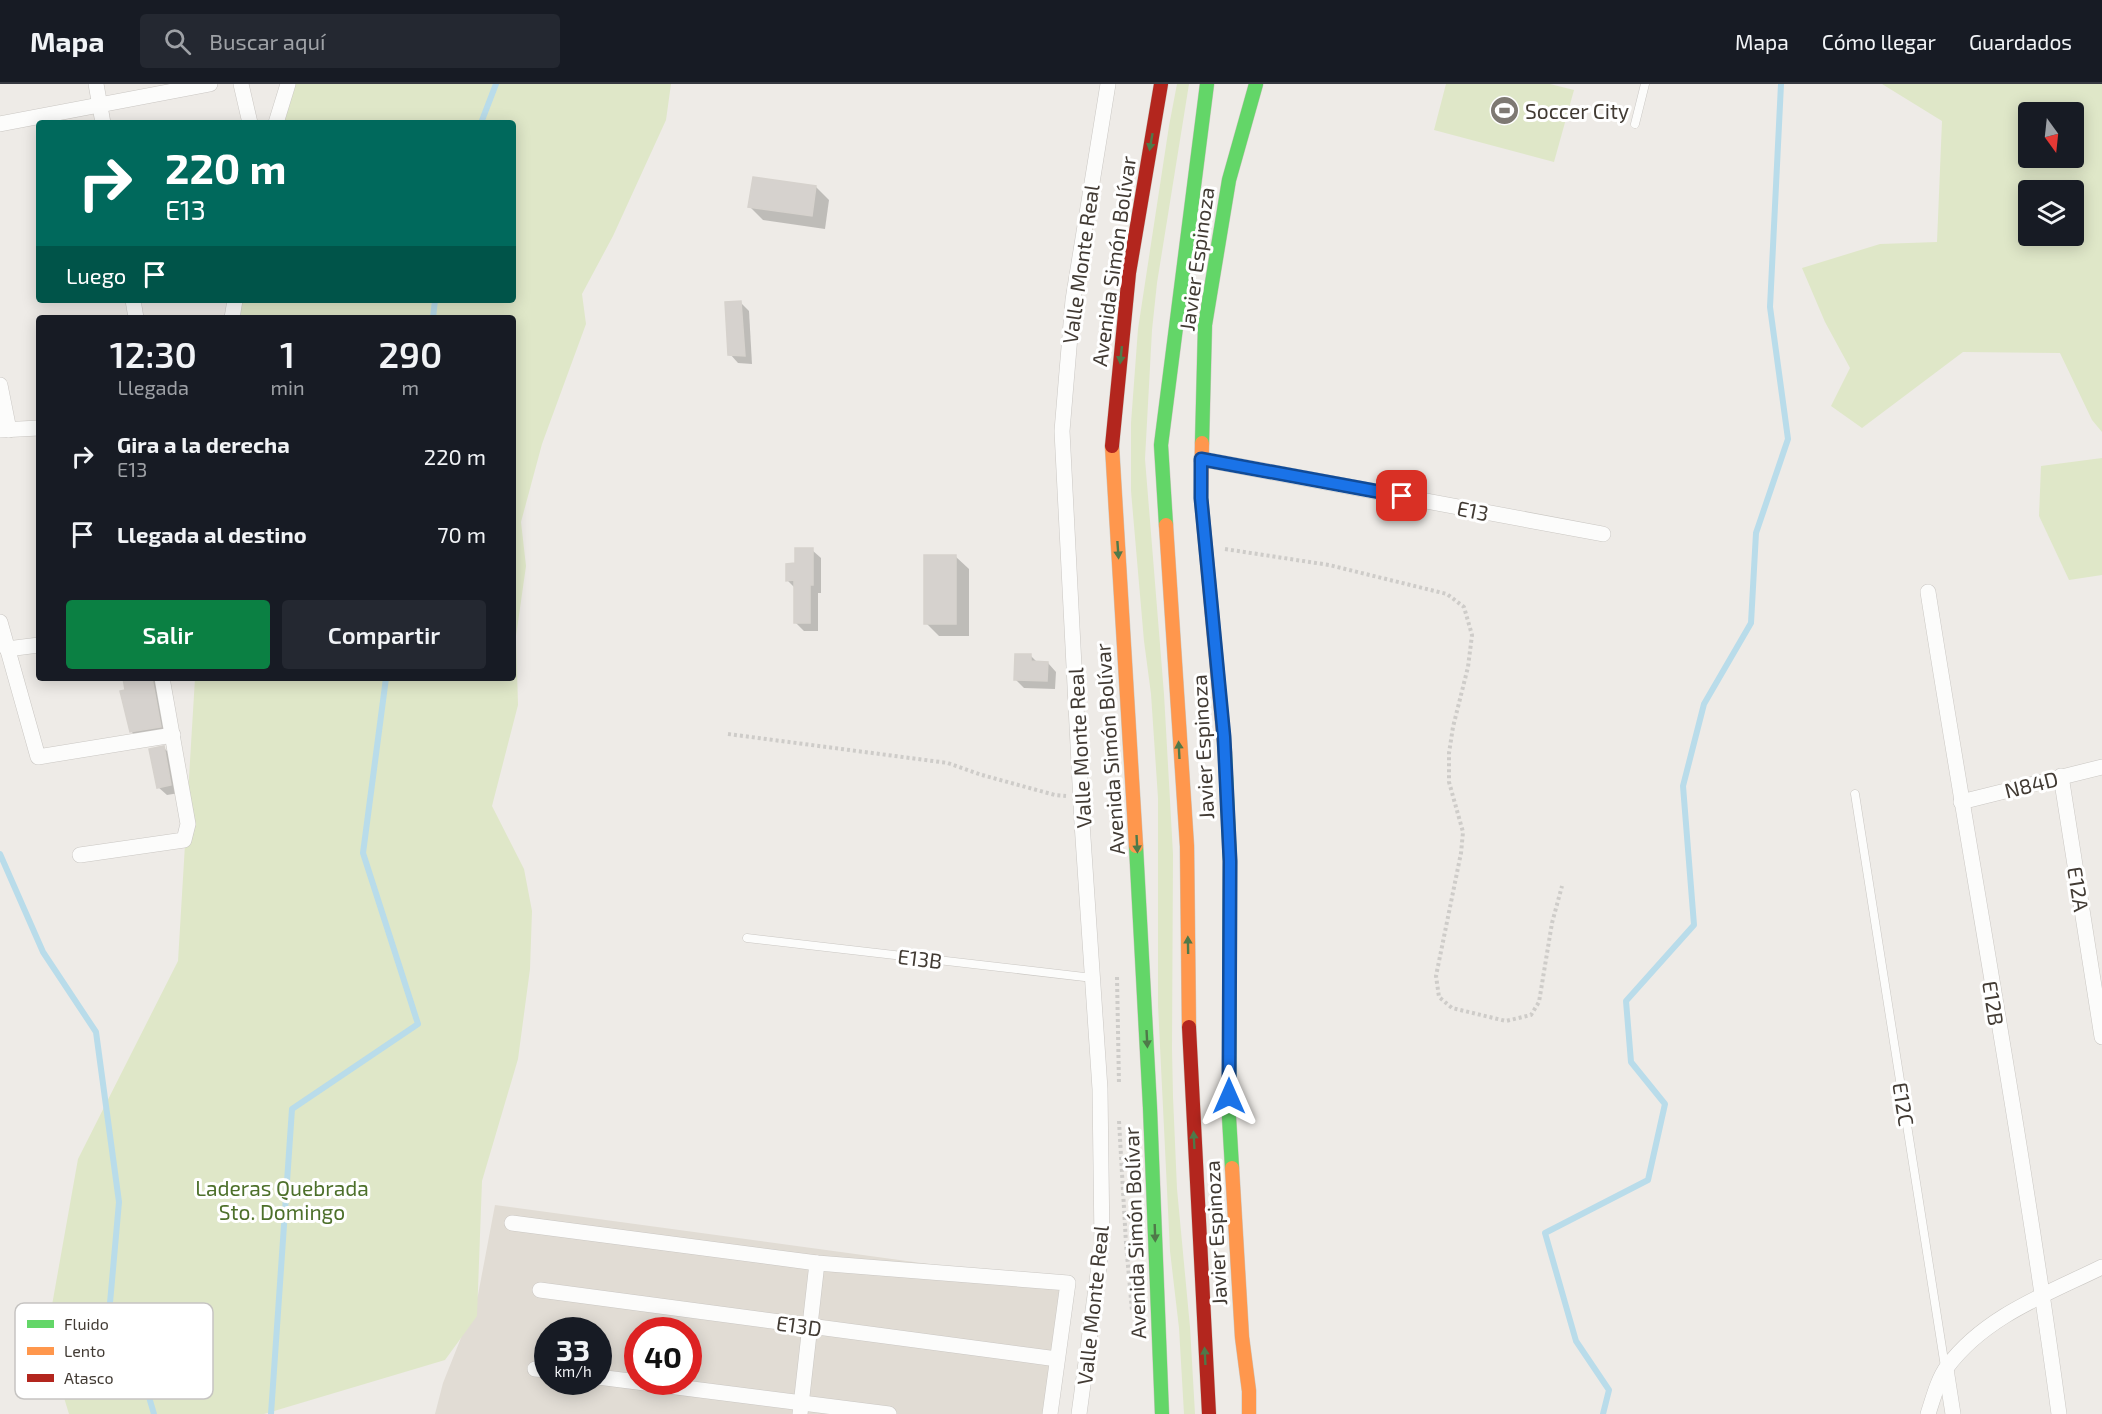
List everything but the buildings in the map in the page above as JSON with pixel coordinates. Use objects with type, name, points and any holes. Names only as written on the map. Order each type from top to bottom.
[{"type":"main road","name":"Avenida Simón Bolívar","points":[[1161,84],[1129,273],[1111,453],[1134,797],[1150,1108],[1162,1414]]},
{"type":"main road","points":[[1208,84],[1161,445],[1186,846],[1190,1067],[1209,1414]]},
{"type":"main road","name":"Javier Espinoza","points":[[1249,1414],[1249,1391],[1242,1337],[1229,1117],[1230,861],[1224,737],[1201,498],[1201,459],[1205,325],[1229,180],[1256,84]]},
{"type":"street","points":[[96,84],[102,120]]},
{"type":"street","points":[[0,124],[210,84]]},
{"type":"street","points":[[241,84],[249,120]]},
{"type":"street","points":[[277,120],[288,84]]},
{"type":"street","name":"Valle Monte Real","points":[[1079,1414],[1102,1244],[1100,1089],[1081,797],[1062,431],[1073,300],[1108,84]]},
{"type":"street","points":[[0,386],[4,430],[36,428]]},
{"type":"street","name":"E13","points":[[1201,459],[1603,534]]},
{"type":"street","name":"E12B","points":[[1928,592],[2043,1296],[2059,1414]]},
{"type":"street","points":[[0,622],[38,757],[173,735]]},
{"type":"street","points":[[7,649],[36,645]]},
{"type":"street","points":[[80,855],[184,840],[188,824],[163,681]]},
{"type":"street","name":"N84D","points":[[1961,802],[2102,767]]},
{"type":"street","name":"E12A","points":[[2061,776],[2102,1037]]},
{"type":"street","points":[[512,1223],[818,1263],[1068,1283],[1050,1414]]},
{"type":"street","points":[[800,1408],[818,1263]]},
{"type":"street","points":[[1928,1414],[1946,1368],[1973,1338],[2001,1317],[2102,1267]]},
{"type":"street","name":"E13D","points":[[540,1290],[1057,1359]]},
{"type":"street","name":"E12C","points":[[1946,1368],[1953,1414]]},
{"type":"street","points":[[612,1379],[800,1408],[889,1414]]},
{"type":"lane","points":[[1635,124],[1645,84]]},
{"type":"lane","name":"E12C","points":[[1855,794],[1946,1368]]},
{"type":"lane","name":"E13B","points":[[747,938],[1092,978]]},
{"type":"path","points":[[1206,546],[1329,565],[1447,594],[1464,607],[1472,635],[1468,667],[1449,753],[1449,782],[1462,832],[1461,853],[1436,976],[1439,997],[1452,1008],[1506,1021],[1531,1015],[1539,1002],[1552,923],[1562,886]]},
{"type":"path","points":[[728,734],[948,763],[1055,795],[1081,797]]},
{"type":"shaded area","points":[[495,1205],[1068,1283],[1050,1414],[435,1414],[443,1383],[478,1295]]},
{"type":"green space","name":"Laderas Quebrada Sto. Domingo","points":[[289,84],[671,84],[666,120],[613,236],[582,294],[586,324],[542,444],[521,522],[526,566],[516,636],[516,315],[230,315],[233,303],[516,303],[516,120],[276,120]]},
{"type":"green space","points":[[1177,84],[1189,84],[1157,283],[1145,459],[1164,694],[1173,854],[1173,1097],[1177,1189],[1190,1327],[1195,1414],[1184,1414],[1179,1328],[1170,1251],[1158,1005],[1158,798],[1151,694],[1131,491],[1131,423],[1138,329]]},
{"type":"green space","name":"Soccer City","points":[[1446,84],[1550,84],[1574,90],[1554,162],[1434,130]]},
{"type":"green space","points":[[1882,84],[2102,84],[2102,432],[2092,420],[2060,353],[1963,352],[1862,428],[1831,406],[1850,368],[1825,322],[1802,268],[1880,244],[1937,242],[1942,121]]},
{"type":"green space","points":[[2102,458],[2102,575],[2069,580],[2039,516],[2041,466]]},
{"type":"green space","name":"Laderas Quebrada Sto. Domingo","points":[[516,636],[518,705],[492,806],[524,869],[532,911],[530,969],[518,1059],[482,1181],[477,1316],[445,1360],[264,1414],[69,1414],[64,1399],[213,1399],[213,1303],[52,1303],[78,1159],[178,961],[195,681],[516,681]]},
{"type":"waterway","points":[[482,120],[496,84]]},
{"type":"waterway","points":[[1603,1414],[1609,1390],[1576,1341],[1545,1233],[1648,1180],[1665,1104],[1631,1062],[1626,1001],[1694,925],[1683,786],[1704,704],[1751,623],[1756,533],[1788,439],[1770,307],[1781,84]]},
{"type":"waterway","points":[[433,315],[435,303]]},
{"type":"waterway","points":[[271,1414],[292,1109],[418,1024],[363,853],[386,681]]},
{"type":"waterway","points":[[0,854],[43,952],[96,1032],[119,1202],[110,1303]]},
{"type":"waterway","points":[[150,1399],[154,1414]]},
{"type":"traffic: fast","points":[[1166,525],[1161,445],[1207,84]]},
{"type":"traffic: fast","points":[[1202,443],[1205,325],[1229,180],[1256,84]]},
{"type":"traffic: fast","points":[[1225,753],[1230,861],[1229,1117],[1232,1168]]},
{"type":"traffic: fast","points":[[1136,846],[1150,1108],[1162,1414]]},
{"type":"traffic: slow","points":[[1202,443],[1201,498],[1225,753]]},
{"type":"traffic: slow","points":[[1112,446],[1136,846]]},
{"type":"traffic: slow","points":[[1166,525],[1187,846],[1189,1027]]},
{"type":"traffic: slow","points":[[1232,1168],[1249,1414]]},
{"type":"traffic: jam","points":[[1112,446],[1129,273],[1161,84]]},
{"type":"traffic: jam","points":[[1189,1027],[1209,1414]]},
{"type":"place","name":"Soccer City","points":[[1504,110]]},
{"type":"route","points":[[1229,1096],[1230,861],[1224,737],[1201,498],[1201,459],[1402,496]]}]
